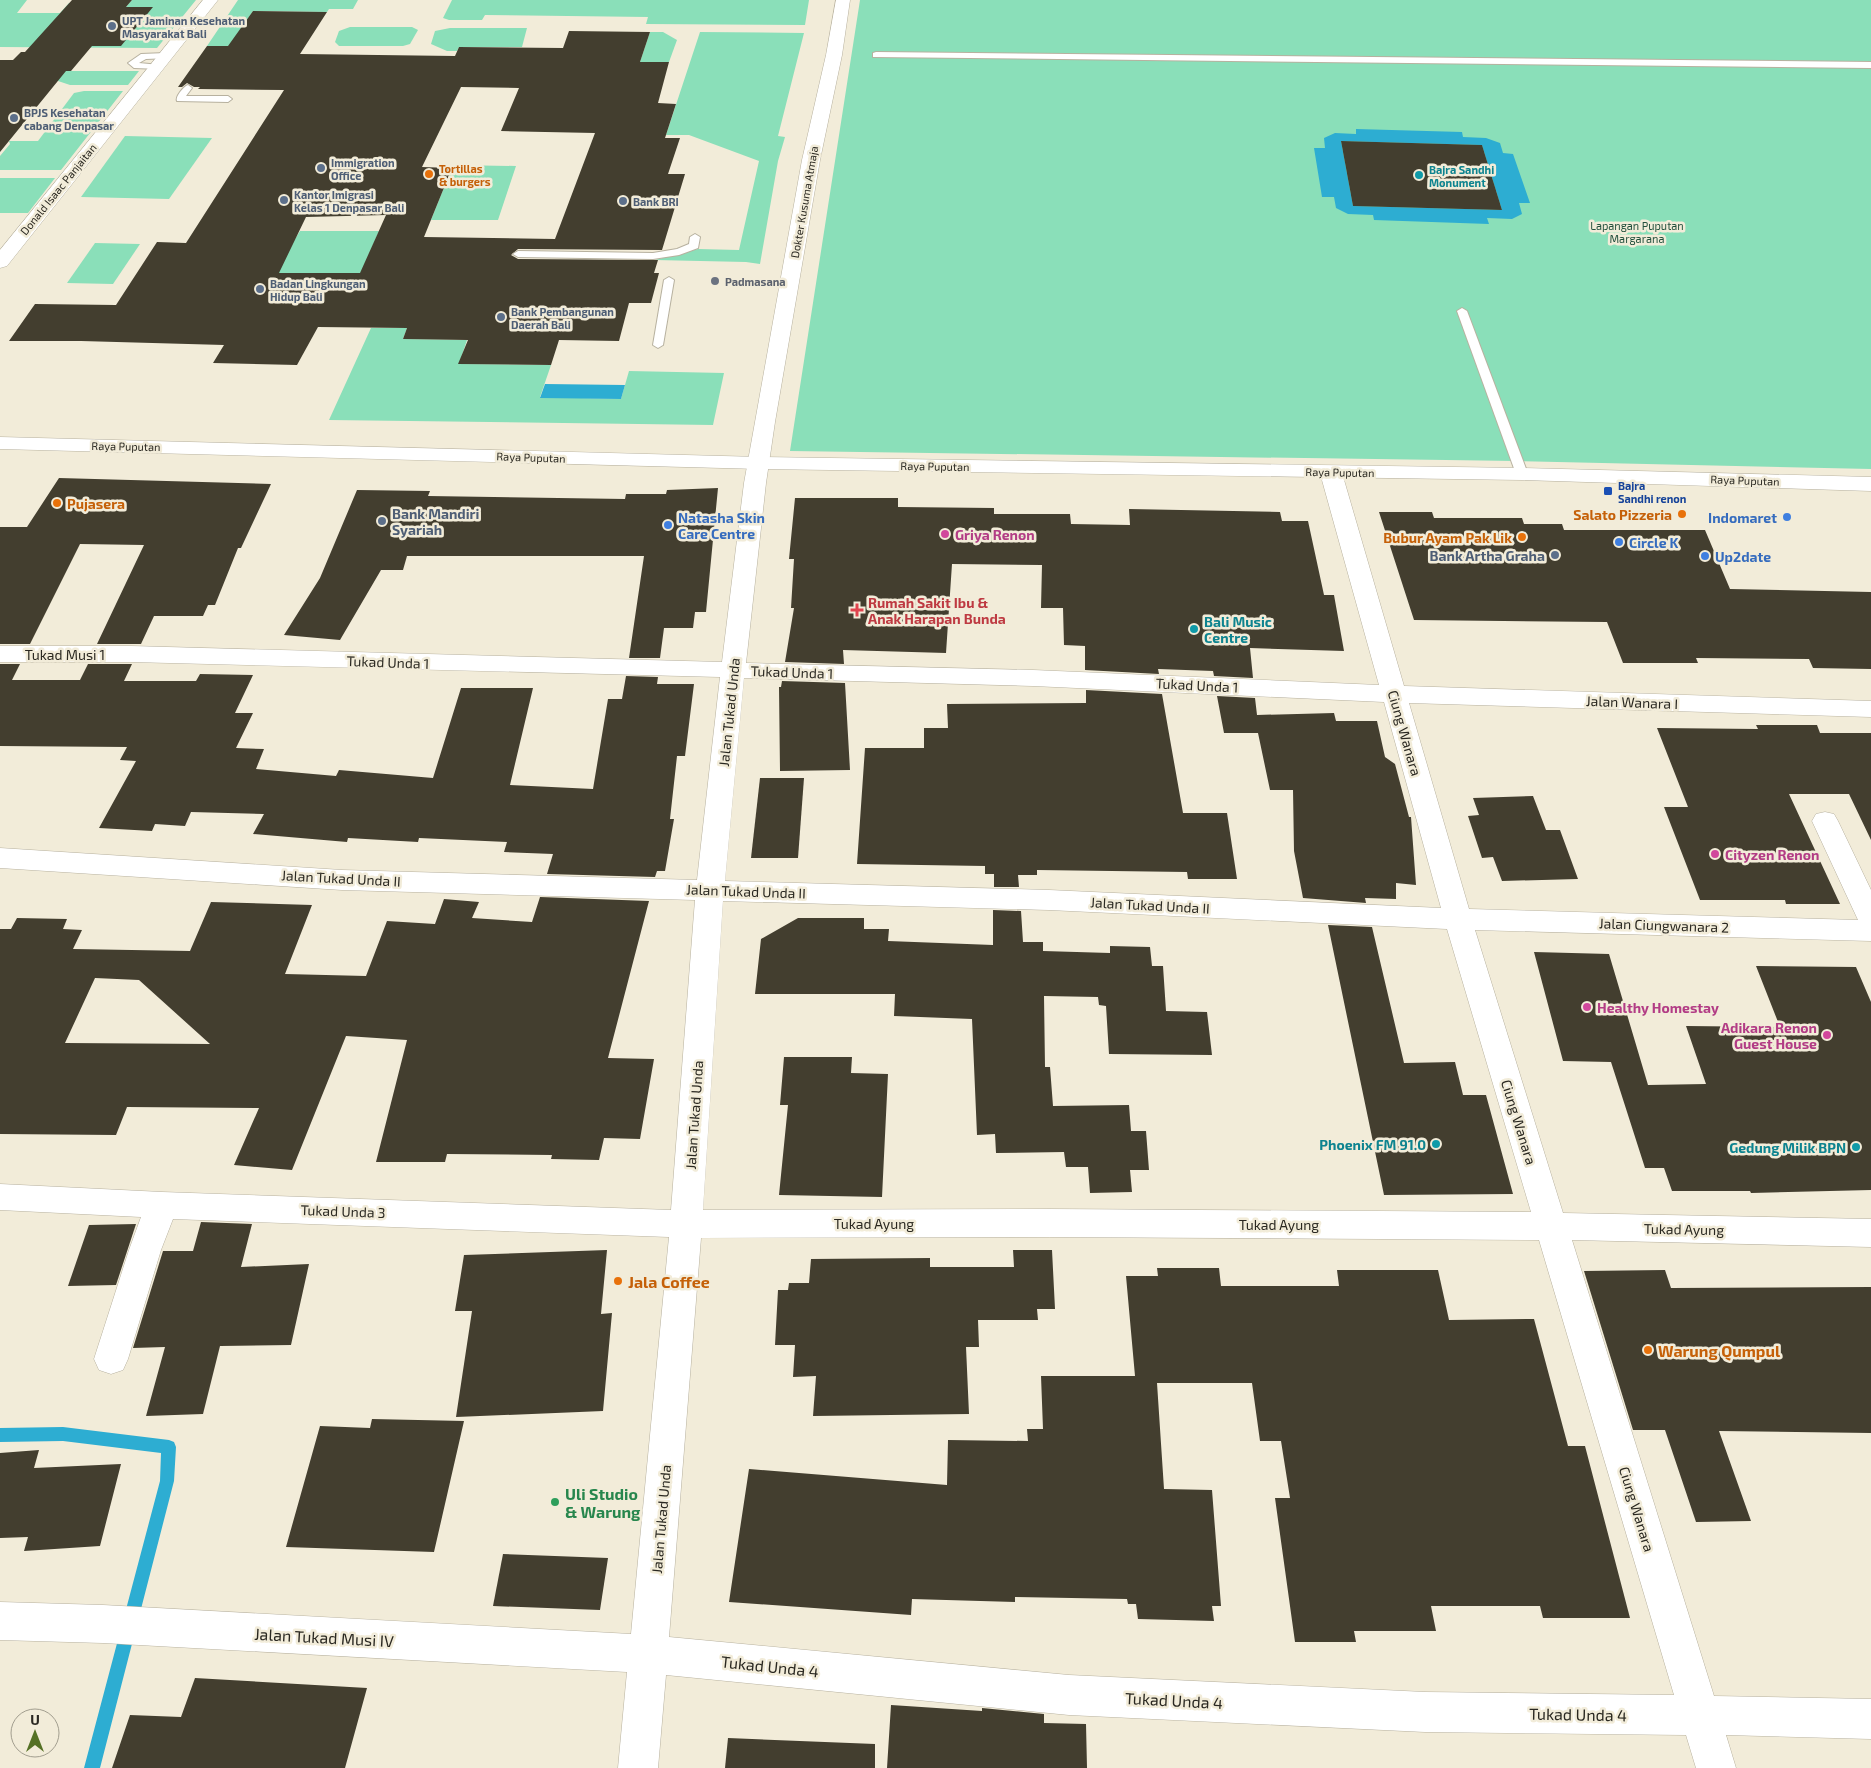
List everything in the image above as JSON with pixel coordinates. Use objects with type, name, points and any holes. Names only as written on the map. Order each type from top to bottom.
[{"type":"street","name":"Donald Isaac Panjaitan","points":[[0,262],[211,0]]},
{"type":"street","name":"Dokter Kusuma Atmaja","points":[[760,463],[804,199],[843,0]]},
{"type":"street","name":"Raya Puputan","points":[[0,443],[760,463],[1522,474],[1871,484]]},
{"type":"street","name":"Jalan Tukad Unda","points":[[638,1768],[686,1224],[710,890],[733,670],[755,483],[760,463]]},
{"type":"street","name":"Ciung Wanara","points":[[1331,472],[1458,919],[1716,1768]]},
{"type":"street","name":"Tukad Musi 1","points":[[0,654],[131,654]]},
{"type":"street","name":"Tukad Unda 1","points":[[131,654],[1033,678],[1394,694]]},
{"type":"street","name":"Jalan Wanara I","points":[[1394,694],[1871,709]]},
{"type":"street","points":[[1826,821],[1871,919]]},
{"type":"street","name":"Jalan Tukad Unda II","points":[[0,858],[342,880],[1049,900],[1458,919]]},
{"type":"street","name":"Jalan Ciungwanara 2","points":[[1458,919],[1871,931]]},
{"type":"street","name":"Tukad Unda 3","points":[[0,1197],[162,1205],[686,1224]]},
{"type":"street","points":[[111,1359],[145,1250],[162,1205]]},
{"type":"street","name":"Tukad Ayung","points":[[686,1224],[1059,1223],[1551,1226],[1871,1233]]},
{"type":"street","name":"Jalan Tukad Musi IV","points":[[0,1621],[120,1625],[649,1654]]},
{"type":"street","name":"Tukad Unda 4","points":[[649,1654],[1069,1695],[1425,1712],[1871,1719]]},
{"type":"lane","points":[[876,55],[1871,65]]},
{"type":"lane","points":[[188,88],[180,99],[228,99]]},
{"type":"lane","points":[[518,254],[653,256],[679,252],[694,246],[695,236]]},
{"type":"lane","points":[[658,346],[669,280]]},
{"type":"lane","points":[[1462,311],[1522,474]]},
{"type":"green space","points":[[0,0],[27,0],[17,13],[60,13],[69,3],[95,4],[70,45],[152,7],[126,7],[132,0],[196,0],[157,48],[0,47]]},
{"type":"green space","points":[[238,0],[358,0],[353,9],[329,9],[327,12],[253,11],[229,46],[207,46]]},
{"type":"green space","points":[[452,0],[809,0],[805,25],[646,24],[648,17],[485,15],[482,20],[449,20],[443,18]]},
{"type":"green space","name":"Lapangan Puputan Margarana","points":[[860,0],[1871,0],[1871,469],[1516,461],[790,451]]},
{"type":"green space","points":[[350,27],[412,27],[418,30],[410,44],[403,46],[339,46],[335,42],[339,31]]},
{"type":"green space","points":[[450,28],[527,28],[522,47],[459,47],[457,51],[447,51],[431,44],[435,31]]},
{"type":"green space","points":[[650,32],[663,32],[677,40],[669,62],[640,62]]},
{"type":"green space","points":[[700,32],[804,33],[778,136],[785,137],[778,161],[760,264],[655,260],[698,249],[739,250],[759,161],[689,135],[666,135]]},
{"type":"green space","points":[[62,71],[139,71],[128,85],[70,85],[55,80]]},
{"type":"green space","points":[[84,91],[123,91],[61,170],[0,170],[0,156],[10,144],[9,141],[38,141],[74,93]]},
{"type":"green space","points":[[125,136],[212,138],[169,199],[81,197]]},
{"type":"green space","points":[[453,165],[516,166],[498,220],[431,220]]},
{"type":"green space","points":[[0,178],[55,178],[28,213],[0,213]]},
{"type":"green space","points":[[300,231],[379,231],[360,275],[198,273],[218,239],[295,239]]},
{"type":"green space","points":[[95,243],[140,244],[113,284],[67,283]]},
{"type":"green space","points":[[371,328],[407,328],[403,339],[467,340],[459,364],[551,365],[540,397],[621,399],[629,371],[724,373],[713,425],[329,420]]},
{"type":"water","points":[[1356,129],[1462,132],[1463,137],[1486,138],[1500,143],[1503,153],[1513,154],[1530,203],[1519,203],[1522,214],[1512,219],[1487,218],[1489,224],[1374,220],[1373,215],[1348,214],[1336,208],[1334,197],[1322,197],[1314,148],[1325,148],[1324,138],[1335,133],[1356,134]],"holes":[[[1341,141],[1482,145],[1502,210],[1353,206]]]},
{"type":"water","points":[[545,384],[625,385],[621,399],[540,398]]},
{"type":"building","points":[[72,0],[132,0],[126,7],[153,7],[121,46],[92,46],[71,71],[66,71],[0,152],[0,60],[13,60],[21,52],[25,52]]},
{"type":"building","points":[[253,11],[327,12],[300,54],[455,56],[459,47],[563,48],[569,31],[650,32],[640,62],[669,62],[658,103],[676,104],[665,138],[680,138],[668,174],[685,174],[662,250],[518,249],[511,255],[518,259],[658,260],[654,273],[659,273],[651,303],[629,303],[619,341],[559,340],[551,365],[458,364],[468,340],[403,339],[407,328],[318,327],[297,365],[213,363],[224,345],[9,341],[35,304],[116,305],[157,242],[186,243],[284,90],[198,89],[200,87],[194,87],[187,83],[182,87],[178,87],[207,46],[228,46]],"holes":[[[461,87],[519,88],[501,131],[595,133],[555,239],[424,237],[452,168],[422,167]],[[386,215],[360,273],[279,273],[306,217]]]},
{"type":"building","name":"Bajra Sandhi Monument","points":[[1341,141],[1482,145],[1502,210],[1353,206]]},
{"type":"building","points":[[59,478],[271,484],[241,548],[238,548],[215,605],[208,605],[203,616],[154,616],[141,644],[97,644],[144,545],[80,544],[30,644],[0,644],[0,527],[27,527]]},
{"type":"building","points":[[718,488],[706,612],[695,612],[693,628],[664,628],[660,658],[629,658],[644,556],[407,556],[403,570],[381,570],[340,640],[284,635],[320,578],[357,490],[430,491],[428,496],[625,499],[626,494],[666,494],[667,490]]},
{"type":"building","points":[[795,498],[898,498],[898,507],[994,508],[994,514],[1070,514],[1071,524],[1130,525],[1129,509],[1280,512],[1282,521],[1308,521],[1324,595],[1334,595],[1344,651],[1250,648],[1253,678],[1214,676],[1213,671],[1158,669],[1159,674],[1085,670],[1085,646],[1064,645],[1063,608],[1041,608],[1042,565],[952,564],[946,653],[843,650],[844,664],[785,662],[794,608],[791,608],[794,559],[789,559]]},
{"type":"building","points":[[1379,512],[1432,512],[1434,518],[1522,518],[1524,524],[1562,524],[1564,530],[1705,530],[1730,589],[1871,592],[1871,669],[1813,668],[1809,659],[1696,658],[1698,663],[1623,663],[1607,622],[1414,620]]},
{"type":"building","points":[[0,664],[20,664],[12,680],[80,680],[88,664],[132,664],[124,681],[196,681],[200,674],[253,675],[235,713],[253,713],[236,748],[264,749],[256,769],[336,776],[339,770],[433,778],[461,688],[533,688],[510,785],[593,789],[608,699],[622,699],[626,676],[658,677],[657,684],[694,684],[685,756],[677,756],[670,819],[674,819],[665,871],[657,871],[655,877],[547,874],[553,854],[504,852],[507,842],[419,838],[418,842],[348,838],[347,842],[253,834],[264,814],[191,812],[185,826],[155,824],[152,831],[99,828],[136,761],[120,760],[127,747],[0,746]]},
{"type":"building","points":[[782,681],[845,683],[850,770],[780,771],[779,687],[781,687]]},
{"type":"building","points":[[1086,690],[1162,694],[1183,813],[1227,813],[1237,879],[1188,879],[1187,872],[1037,870],[1037,875],[1018,875],[1019,887],[994,887],[994,874],[985,874],[985,866],[857,864],[865,748],[924,748],[924,728],[948,728],[947,704],[1086,703]]},
{"type":"building","points":[[1217,696],[1255,698],[1257,715],[1334,713],[1336,721],[1377,721],[1385,757],[1395,764],[1409,817],[1411,817],[1416,885],[1396,883],[1396,899],[1365,898],[1366,903],[1303,898],[1294,851],[1293,790],[1270,790],[1258,733],[1224,733]]},
{"type":"building","points":[[1756,725],[1817,725],[1820,733],[1871,733],[1871,840],[1849,794],[1789,794],[1840,904],[1786,904],[1785,900],[1700,900],[1664,807],[1688,807],[1657,728],[1758,729]]},
{"type":"building","points":[[760,778],[804,778],[798,858],[751,858]]},
{"type":"building","points":[[1533,796],[1546,830],[1560,830],[1578,879],[1502,881],[1493,857],[1482,858],[1468,816],[1479,815],[1473,798]]},
{"type":"building","points":[[540,897],[649,901],[608,1058],[654,1059],[640,1139],[604,1138],[599,1160],[551,1159],[552,1155],[447,1154],[445,1162],[376,1162],[407,1040],[346,1036],[292,1170],[234,1165],[259,1108],[127,1107],[116,1135],[0,1134],[0,929],[11,929],[17,918],[67,919],[63,929],[82,930],[73,949],[190,951],[211,902],[312,905],[285,974],[366,976],[387,921],[435,924],[444,899],[479,902],[472,918],[532,922]],"holes":[[[95,978],[139,980],[210,1044],[65,1043]]]},
{"type":"building","points":[[993,910],[1021,911],[1023,942],[1043,942],[1043,951],[1110,953],[1110,946],[1150,947],[1152,966],[1163,966],[1166,1011],[1207,1012],[1212,1055],[1109,1054],[1106,1006],[1099,1005],[1098,997],[1044,996],[1045,1067],[1050,1067],[1053,1106],[1129,1105],[1131,1131],[1146,1131],[1149,1170],[1130,1170],[1132,1192],[1090,1193],[1088,1167],[1066,1167],[1064,1152],[996,1153],[995,1134],[977,1135],[972,1019],[894,1016],[895,994],[755,994],[761,939],[798,918],[864,918],[864,929],[889,929],[888,941],[993,945]]},
{"type":"building","name":"Phoenix FM 91.0","points":[[1328,925],[1372,927],[1404,1063],[1455,1062],[1463,1095],[1486,1095],[1513,1194],[1384,1195]]},
{"type":"building","points":[[1534,952],[1609,954],[1648,1085],[1706,1084],[1686,1026],[1780,1027],[1756,966],[1856,967],[1871,1002],[1871,1190],[1751,1193],[1750,1191],[1672,1191],[1664,1168],[1645,1168],[1611,1062],[1563,1061]]},
{"type":"building","points":[[784,1057],[852,1057],[851,1073],[888,1074],[882,1197],[779,1195],[788,1105],[780,1105]]},
{"type":"building","points":[[201,1222],[252,1224],[241,1267],[309,1264],[291,1345],[220,1346],[203,1414],[146,1416],[165,1347],[133,1348],[163,1251],[193,1251]]},
{"type":"building","points":[[136,1224],[116,1285],[68,1286],[89,1225]]},
{"type":"building","points":[[607,1250],[601,1314],[612,1313],[603,1411],[456,1417],[472,1311],[455,1311],[464,1255]]},
{"type":"building","points":[[1013,1250],[1052,1250],[1055,1309],[1037,1309],[1038,1320],[978,1320],[979,1347],[966,1347],[969,1414],[813,1416],[816,1376],[793,1377],[795,1345],[775,1345],[778,1290],[788,1290],[789,1283],[809,1283],[811,1259],[930,1258],[930,1267],[1014,1267]]},
{"type":"building","points":[[1157,1268],[1219,1268],[1221,1286],[1339,1286],[1337,1270],[1438,1270],[1449,1320],[1534,1319],[1568,1446],[1585,1446],[1630,1618],[1543,1618],[1540,1606],[1431,1606],[1436,1631],[1354,1631],[1356,1642],[1295,1642],[1275,1498],[1290,1498],[1281,1441],[1260,1441],[1252,1383],[1157,1383],[1164,1489],[1212,1490],[1221,1606],[1212,1606],[1214,1621],[1138,1619],[1136,1604],[1128,1604],[1127,1599],[1015,1597],[1015,1602],[912,1599],[911,1615],[729,1602],[749,1469],[947,1485],[948,1440],[1028,1441],[1027,1429],[1043,1429],[1041,1376],[1135,1376],[1126,1276],[1158,1276]]},
{"type":"building","points":[[1665,1270],[1671,1288],[1871,1287],[1871,1433],[1719,1431],[1751,1521],[1696,1522],[1665,1430],[1633,1430],[1584,1271]]},
{"type":"building","points":[[372,1419],[464,1421],[434,1552],[286,1547],[320,1426],[370,1428]]},
{"type":"building","points":[[39,1450],[34,1468],[121,1464],[100,1546],[24,1551],[28,1537],[0,1538],[0,1453]]},
{"type":"building","points":[[503,1554],[608,1558],[600,1610],[493,1606]]},
{"type":"building","points":[[195,1678],[367,1688],[345,1768],[112,1768],[130,1715],[181,1717]]},
{"type":"building","points":[[891,1705],[982,1711],[982,1708],[1044,1714],[1044,1723],[1086,1724],[1087,1768],[887,1768]]},
{"type":"building","points":[[728,1738],[875,1744],[875,1768],[725,1768]]},
{"type":"waterway","points":[[0,1435],[63,1434],[169,1447],[167,1481],[92,1768]]},
{"type":"place","name":"UPT Jaminan Kesehatan Masyarakat Bali","points":[[112,26]]},
{"type":"place","name":"BPJS Kesehatan cabang Denpasar","points":[[14,118]]},
{"type":"place","name":"Immigration Office","points":[[321,168]]},
{"type":"place","name":"Tortillas & burgers","points":[[429,174]]},
{"type":"place","name":"Bajra Sandhi Monument","points":[[1419,175]]},
{"type":"place","name":"Kantor Imigrasi Kelas 1 Denpasar Bali","points":[[284,200]]},
{"type":"place","name":"Bank BRI","points":[[623,201]]},
{"type":"place","name":"Padmasana","points":[[715,281]]},
{"type":"place","name":"Badan Lingkungan Hidup Bali","points":[[260,289]]},
{"type":"place","name":"Bank Pembangunan Daerah Bali","points":[[501,317]]},
{"type":"place","name":"Bajra Sandhi renon","points":[[1608,491]]},
{"type":"place","name":"Pujasera","points":[[57,503]]},
{"type":"place","name":"Salato Pizzeria","points":[[1682,514]]},
{"type":"place","name":"Indomaret","points":[[1787,517]]},
{"type":"place","name":"Bank Mandiri Syariah","points":[[382,521]]},
{"type":"place","name":"Natasha Skin Care Centre","points":[[668,525]]},
{"type":"place","name":"Griya Renon","points":[[945,534]]},
{"type":"place","name":"Bubur Ayam Pak Lik","points":[[1522,537]]},
{"type":"place","name":"Circle K","points":[[1619,542]]},
{"type":"place","name":"Bank Artha Graha","points":[[1555,555]]},
{"type":"place","name":"Up2date","points":[[1705,556]]},
{"type":"place","name":"Rumah Sakit Ibu & Anak Harapan Bunda","points":[[857,610]]},
{"type":"place","name":"Bali Music Centre","points":[[1194,629]]},
{"type":"place","name":"Cityzen Renon","points":[[1715,854]]},
{"type":"place","name":"Healthy Homestay","points":[[1587,1007]]},
{"type":"place","name":"Adikara Renon Guest House","points":[[1827,1035]]},
{"type":"place","name":"Phoenix FM 91.0","points":[[1436,1144]]},
{"type":"place","name":"Gedung Milik BPN","points":[[1856,1147]]},
{"type":"place","name":"Jala Coffee","points":[[618,1281]]},
{"type":"place","name":"Warung Qumpul","points":[[1648,1350]]},
{"type":"place","name":"Uli Studio & Warung","points":[[555,1502]]}]
